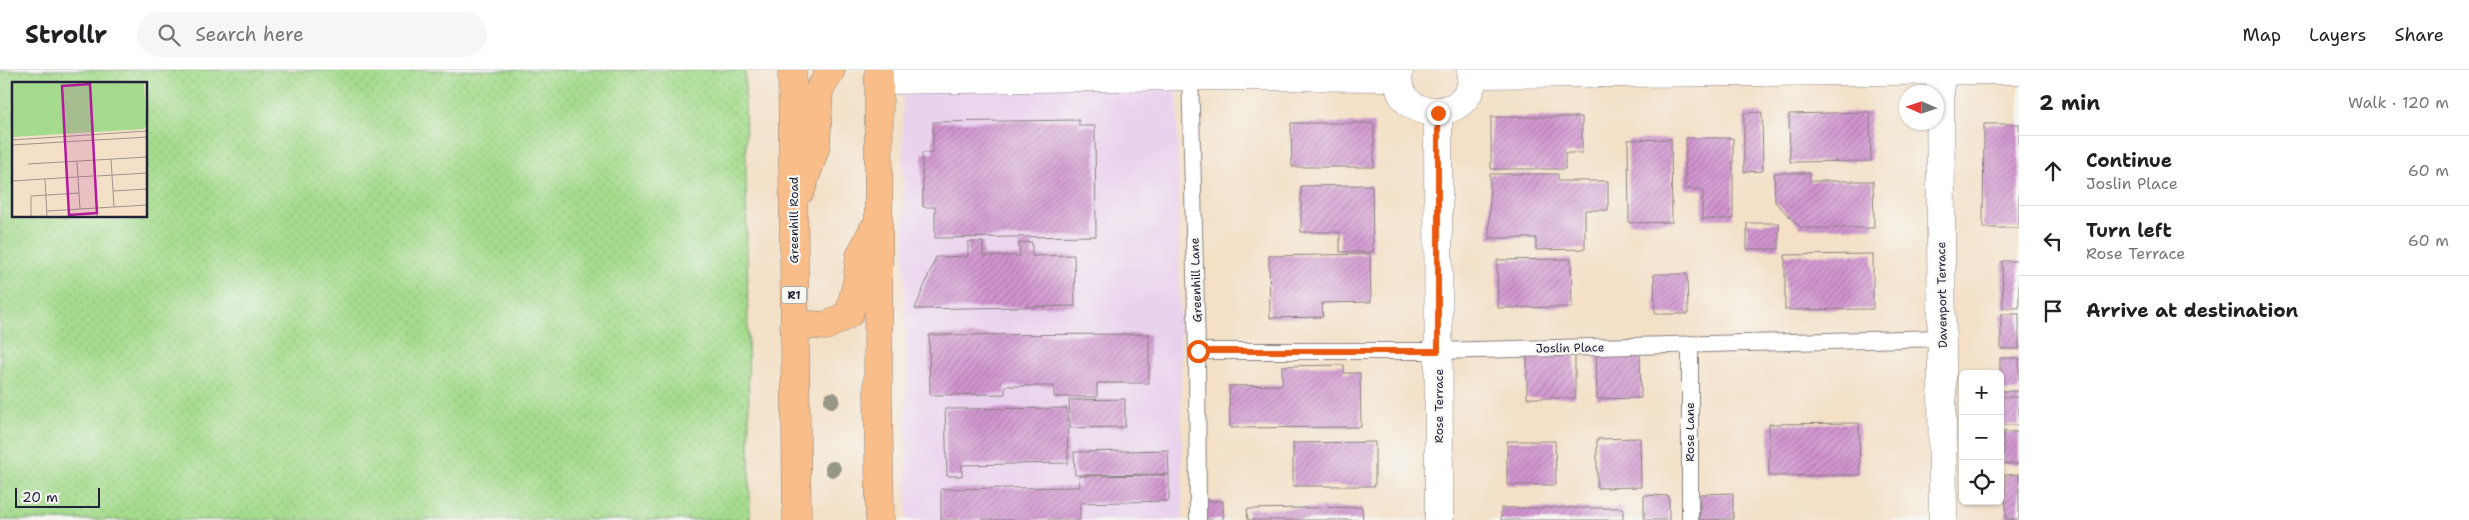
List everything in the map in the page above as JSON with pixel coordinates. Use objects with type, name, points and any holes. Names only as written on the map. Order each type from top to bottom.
[{"type":"highway","name":"Greenhill Road","points":[[792,70],[797,520]]},
{"type":"highway","points":[[794,211],[816,146],[818,92],[831,70]]},
{"type":"highway","points":[[873,73],[878,220],[880,520]]},
{"type":"highway","points":[[794,324],[826,326],[849,314],[857,282],[860,256],[878,220]]},
{"type":"street","name":"Davenport Terrace","points":[[1940,70],[1943,520]]},
{"type":"street","points":[[873,73],[1398,74],[1400,89],[1406,100],[1426,112],[1438,113],[1459,104],[1471,85],[1471,72],[2019,70]]},
{"type":"street","name":"Rose Terrace","points":[[1438,113],[1439,520]]},
{"type":"lane","name":"Greenhill Lane","points":[[1190,73],[1198,351],[1198,520]]},
{"type":"lane","name":"Joslin Place","points":[[1198,351],[1438,351],[1942,338]]},
{"type":"lane","name":"Rose Lane","points":[[1690,344],[1690,520]]},
{"type":"shaded area","points":[[902,70],[1177,70],[1183,520],[907,520]]},
{"type":"green space","points":[[0,70],[745,70],[750,520],[0,520]]},
{"type":"building","points":[[1762,112],[1763,171],[1744,172],[1744,113]]},
{"type":"building","points":[[1870,112],[1871,161],[1790,162],[1789,114]]},
{"type":"building","points":[[1491,117],[1582,117],[1582,153],[1565,153],[1565,169],[1491,169]]},
{"type":"building","points":[[1079,120],[1079,126],[1095,126],[1096,236],[935,238],[935,207],[923,207],[922,153],[933,153],[933,122]]},
{"type":"building","points":[[1291,123],[1374,123],[1374,167],[1292,167]]},
{"type":"building","points":[[1984,124],[2019,124],[2019,228],[1983,228]]},
{"type":"building","points":[[1686,138],[1733,138],[1733,219],[1702,219],[1703,190],[1685,189]]},
{"type":"building","points":[[1671,139],[1672,222],[1629,223],[1628,140]]},
{"type":"building","points":[[1774,173],[1810,173],[1810,181],[1873,181],[1874,228],[1801,228],[1775,202]]},
{"type":"building","points":[[1490,174],[1558,174],[1558,181],[1608,181],[1608,210],[1585,210],[1585,249],[1536,250],[1536,238],[1489,238]]},
{"type":"building","points":[[1372,185],[1373,252],[1340,252],[1340,232],[1301,232],[1301,186]]},
{"type":"building","points":[[1747,223],[1779,223],[1779,249],[1747,249]]},
{"type":"building","points":[[968,242],[983,242],[983,256],[1020,256],[1019,243],[1032,242],[1032,256],[1074,255],[1075,306],[915,309],[936,257],[968,256]]},
{"type":"building","points":[[1370,254],[1371,302],[1322,303],[1323,317],[1270,318],[1269,256]]},
{"type":"building","points":[[1873,254],[1873,309],[1785,310],[1785,255]]},
{"type":"building","points":[[1571,259],[1572,307],[1498,308],[1497,260]]},
{"type":"building","points":[[2002,261],[2019,261],[2019,308],[2003,308]]},
{"type":"building","points":[[1654,274],[1687,274],[1688,314],[1655,314]]},
{"type":"building","points":[[2001,314],[2019,314],[2019,349],[2001,349]]},
{"type":"building","points":[[1149,334],[1149,383],[1097,383],[1097,397],[1054,397],[1054,386],[1005,386],[1005,394],[930,395],[929,335]]},
{"type":"building","points":[[1596,350],[1640,350],[1641,398],[1597,399]]},
{"type":"building","points":[[1527,354],[1575,354],[1575,398],[1527,398]]},
{"type":"building","points":[[2000,358],[2019,358],[2019,391],[2004,391],[2004,370],[2000,370]]},
{"type":"building","points":[[1344,365],[1344,373],[1360,373],[1361,427],[1230,428],[1229,386],[1282,385],[1282,366]]},
{"type":"building","points":[[2004,397],[2019,397],[2019,425],[2004,425]]},
{"type":"building","points":[[1125,399],[1125,427],[1070,428],[1069,400]]},
{"type":"building","points":[[1067,408],[1068,463],[962,465],[962,476],[947,476],[945,409]]},
{"type":"building","points":[[1859,423],[1860,475],[1769,476],[1769,424]]},
{"type":"building","points":[[2004,432],[2019,432],[2019,464],[2004,464]]},
{"type":"building","points":[[1640,438],[1641,487],[1597,488],[1597,439]]},
{"type":"building","points":[[1507,441],[1555,441],[1556,485],[1507,485]]},
{"type":"building","points":[[1375,442],[1375,486],[1293,486],[1293,443]]},
{"type":"building","points":[[1168,450],[1169,474],[1075,475],[1074,452]]},
{"type":"building","points":[[2019,474],[2019,519],[2006,519],[2005,475]]},
{"type":"building","points":[[1169,475],[1169,501],[1080,503],[1080,520],[941,520],[941,489],[1080,487],[1079,476]]},
{"type":"building","points":[[1733,493],[1733,519],[1700,520],[1700,494]]},
{"type":"building","points":[[1644,495],[1669,496],[1669,520],[1644,520]]},
{"type":"building","points":[[1202,501],[1223,501],[1223,520],[1202,520]]},
{"type":"building","points":[[1362,507],[1363,520],[1248,520],[1247,509]]},
{"type":"building","points":[[1501,508],[1623,508],[1623,520],[1501,520]]},
{"type":"route","points":[[1198,351],[1438,351],[1438,113]]}]
